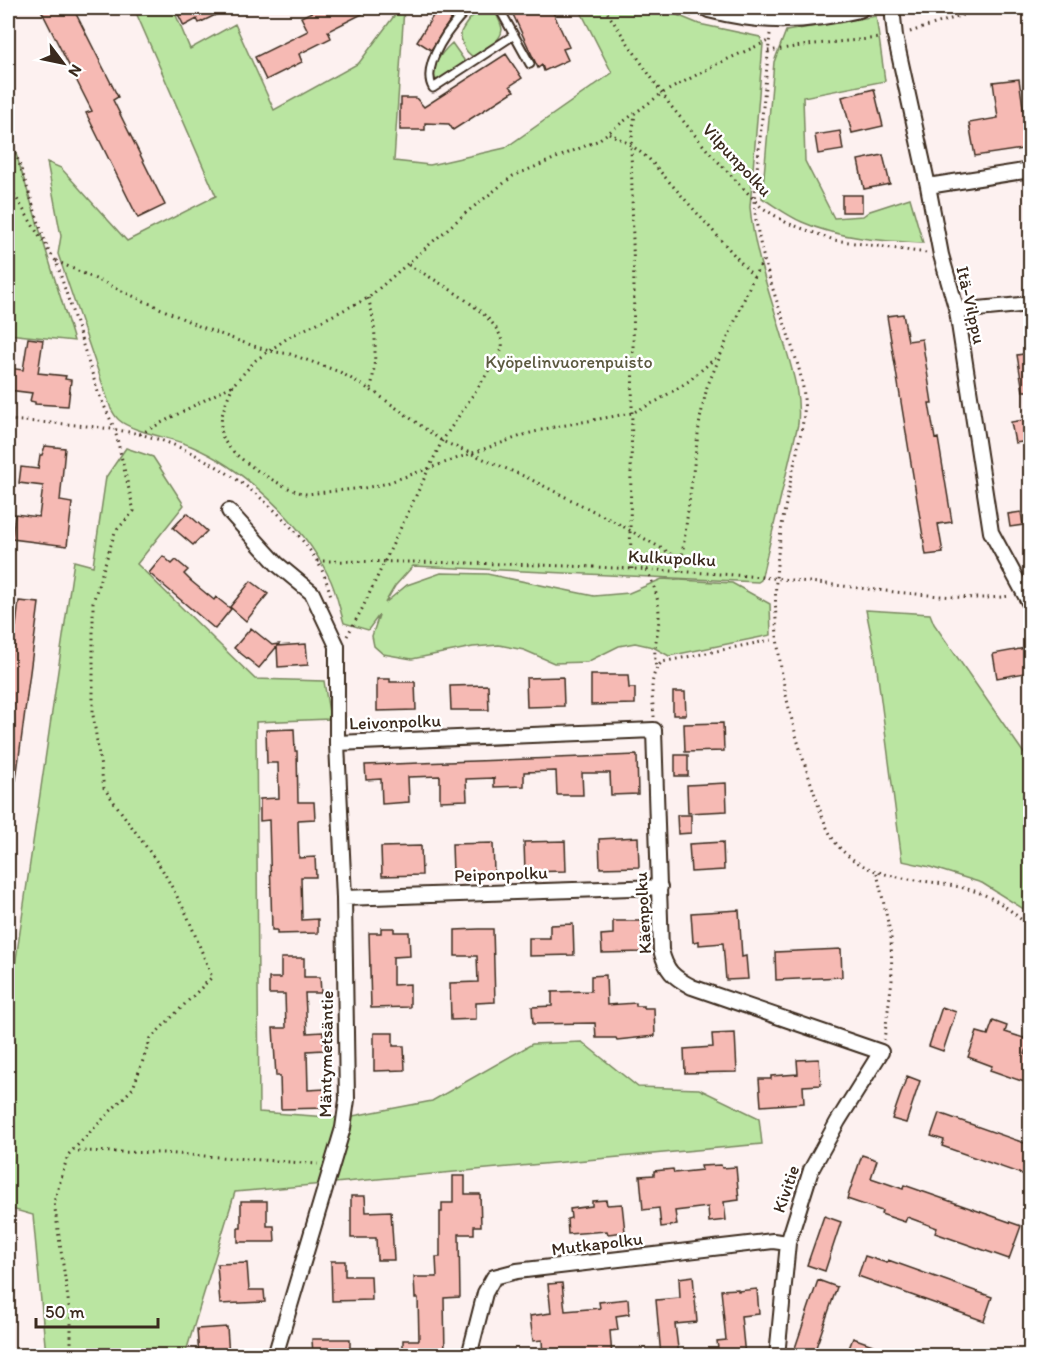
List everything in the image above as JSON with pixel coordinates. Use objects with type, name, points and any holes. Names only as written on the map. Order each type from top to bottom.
[{"type":"street","points":[[709,8],[772,19],[815,17],[859,8]]},
{"type":"street","name":"Itä-Vilppu","points":[[892,8],[895,36],[941,255],[957,311],[991,532],[1027,599]]},
{"type":"street","points":[[928,186],[1030,170]]},
{"type":"street","points":[[957,311],[1030,304]]},
{"type":"street","name":"Leivonpolku","points":[[229,511],[277,564],[312,593],[337,646],[337,743],[654,730]]},
{"type":"street","name":"Käenpolku","points":[[654,730],[661,950],[664,966],[678,980],[692,987],[881,1052]]},
{"type":"street","name":"Mäntymetsäntie","points":[[275,1356],[343,1128],[347,1100],[344,898],[337,743]]},
{"type":"street","name":"Peiponpolku","points":[[344,898],[660,887]]},
{"type":"street","name":"Kivitie","points":[[777,1356],[788,1243],[810,1170],[881,1052]]},
{"type":"street","name":"Mutkapolku","points":[[469,1356],[485,1293],[494,1277],[517,1271],[772,1241],[788,1243]]},
{"type":"lane","points":[[470,8],[444,35],[429,74],[429,82],[433,88],[514,35]]},
{"type":"lane","points":[[499,8],[530,64]]},
{"type":"path","name":"Vilpunpolku","points":[[604,8],[661,94],[708,151],[754,201],[787,223],[834,240],[863,246],[941,255]]},
{"type":"path","points":[[767,51],[895,36],[985,8]]},
{"type":"path","points":[[772,19],[767,51],[754,201],[755,222],[764,260],[795,356],[805,400],[803,422],[779,544],[774,615],[783,684],[792,722],[830,833],[838,846],[850,858],[877,873],[950,886],[987,896],[1018,916],[1030,928]]},
{"type":"path","points":[[721,353],[689,381],[632,413],[549,428],[428,470],[364,488],[307,494],[291,491],[236,455],[224,443],[220,429],[233,386],[250,366],[289,337],[368,298],[467,212],[513,176],[597,141],[661,94],[723,61],[768,41]]},
{"type":"path","points":[[632,569],[630,531],[634,289],[631,146],[635,113]]},
{"type":"path","points":[[8,130],[48,250]]},
{"type":"path","points":[[609,133],[649,159],[754,276]]},
{"type":"path","points":[[8,184],[56,261],[98,392],[115,430],[134,511],[115,532],[93,602],[93,715],[104,788],[162,869],[187,915],[212,977],[151,1038],[133,1088],[68,1155],[54,1202],[71,1320],[71,1356]]},
{"type":"path","points":[[680,572],[700,418],[707,387],[754,276],[764,260]]},
{"type":"path","points":[[56,261],[199,326],[269,351],[290,354],[340,372],[371,390],[442,441],[528,478],[682,560]]},
{"type":"path","points":[[342,645],[442,441],[501,352],[502,340],[497,330],[467,300],[407,264]]},
{"type":"path","points":[[368,298],[373,314],[376,340],[371,390]]},
{"type":"path","points":[[140,434],[233,386]]},
{"type":"path","name":"Kulkupolku","points":[[317,561],[632,569],[776,579],[950,597],[1027,599]]},
{"type":"path","points":[[647,570],[657,594],[659,617],[655,635],[656,668]]},
{"type":"path","points":[[654,730],[652,676],[662,662],[776,639]]},
{"type":"path","points":[[877,873],[891,936],[892,980],[887,1026],[881,1052]]},
{"type":"path","points":[[78,1152],[162,1154],[332,1165]]},
{"type":"green space","name":"Kyöpelinvuorenpuisto","points":[[134,8],[173,8],[190,49],[235,24],[274,110],[359,63],[400,8],[404,8],[394,161],[430,165],[505,148],[612,73],[579,8],[660,8],[699,24],[760,37],[763,44],[750,207],[759,258],[795,382],[799,413],[761,580],[758,582],[413,566],[395,586],[385,603],[407,585],[441,573],[487,574],[594,596],[629,593],[662,579],[732,583],[770,604],[771,635],[669,656],[653,647],[635,643],[619,646],[587,662],[554,663],[524,650],[499,645],[473,647],[412,659],[383,654],[374,646],[372,636],[379,615],[368,630],[344,623],[333,586],[317,555],[287,517],[251,483],[211,456],[191,446],[133,428],[118,419],[111,409],[58,254],[61,236],[47,162],[61,168],[127,241],[216,196]]},
{"type":"green space","points":[[487,8],[495,11],[502,30],[501,34],[487,50],[474,57],[464,46],[461,32],[471,17]]},
{"type":"green space","points":[[876,16],[885,81],[803,97],[805,161],[834,218],[863,216],[870,211],[910,198],[923,243],[846,236],[816,228],[797,220],[762,198],[774,62],[786,31]]},
{"type":"green space","points":[[452,43],[464,60],[463,65],[444,78],[432,78],[439,59]]},
{"type":"green space","points":[[8,128],[74,341],[8,334]]},
{"type":"green space","points":[[126,448],[153,457],[184,505],[137,564],[255,679],[324,681],[330,719],[256,722],[259,1112],[342,1118],[432,1101],[532,1044],[582,1042],[638,1087],[699,1089],[759,1118],[762,1144],[235,1192],[185,1355],[46,1355],[33,1215],[8,1208],[8,965],[15,966],[74,561],[93,566],[106,477]]},
{"type":"green space","points":[[866,610],[930,614],[934,624],[1030,762],[1030,913],[982,883],[902,861],[875,654]]},
{"type":"building","points":[[40,8],[73,8],[118,97],[113,100],[165,205],[138,218],[86,113],[92,111]]},
{"type":"building","points":[[175,8],[230,8],[199,23],[197,19],[184,26]]},
{"type":"building","points":[[320,8],[374,8],[328,31],[331,38],[299,54],[302,62],[266,80],[255,57],[308,31],[301,17]]},
{"type":"building","points":[[438,8],[453,16],[431,50],[417,41]]},
{"type":"building","points":[[510,8],[551,8],[569,47],[563,49],[568,60],[544,71],[542,65],[538,68]]},
{"type":"building","points":[[506,54],[522,78],[510,86],[514,91],[453,130],[449,124],[425,123],[425,130],[400,130],[401,98],[416,98],[424,107]]},
{"type":"building","points":[[1019,79],[1029,148],[975,156],[969,123],[998,118],[993,82]]},
{"type":"building","points":[[874,89],[883,126],[852,133],[842,97]]},
{"type":"building","points":[[840,131],[843,150],[818,154],[815,135]]},
{"type":"building","points":[[883,155],[890,184],[864,189],[858,160]]},
{"type":"building","points":[[842,195],[862,195],[862,212],[842,212]]},
{"type":"building","points":[[903,314],[908,341],[922,339],[932,403],[929,403],[935,439],[938,438],[952,522],[938,524],[943,553],[926,555],[887,316]]},
{"type":"building","points":[[28,338],[43,340],[38,373],[66,376],[65,379],[71,380],[68,406],[35,404],[30,401],[32,393],[8,390],[8,368],[23,370]]},
{"type":"building","points":[[1030,353],[1030,391],[1023,391],[1017,355]]},
{"type":"building","points":[[1030,419],[1030,441],[1015,443],[1011,422]]},
{"type":"building","points":[[45,446],[65,448],[60,501],[72,503],[67,546],[12,539],[15,514],[39,517],[43,486],[19,483],[21,467],[38,469],[40,455]]},
{"type":"building","points":[[1021,512],[1023,525],[1010,527],[1008,514]]},
{"type":"building","points":[[187,513],[207,531],[193,545],[173,528]]},
{"type":"building","points":[[163,556],[172,564],[176,560],[188,570],[184,574],[191,581],[214,600],[216,597],[231,609],[215,629],[149,573]]},
{"type":"building","points":[[251,581],[268,594],[246,621],[230,607]]},
{"type":"building","points":[[19,601],[39,603],[16,780],[8,780],[8,683],[11,652],[8,651],[8,625],[16,626]]},
{"type":"building","points":[[251,628],[272,645],[279,644],[259,668],[234,648]]},
{"type":"building","points":[[306,644],[308,665],[278,667],[277,646]]},
{"type":"building","points":[[1026,648],[1026,651],[1030,651],[1030,672],[997,678],[993,654]]},
{"type":"building","points":[[591,675],[628,675],[629,688],[635,688],[635,704],[591,705]]},
{"type":"building","points":[[563,677],[564,706],[527,707],[526,678]]},
{"type":"building","points":[[377,679],[390,679],[390,682],[415,682],[416,710],[377,711]]},
{"type":"building","points":[[488,685],[489,710],[451,710],[450,686]]},
{"type":"building","points":[[673,692],[685,692],[686,715],[673,715]]},
{"type":"building","points":[[723,723],[724,751],[685,752],[684,724]]},
{"type":"building","points":[[294,729],[298,802],[314,802],[315,819],[298,820],[299,858],[315,857],[316,877],[301,877],[302,920],[318,919],[318,933],[277,934],[277,930],[272,930],[269,820],[260,821],[260,799],[279,798],[278,763],[267,763],[266,730]]},
{"type":"building","points":[[637,755],[638,794],[611,795],[610,773],[582,773],[583,795],[557,795],[556,771],[524,772],[524,786],[494,787],[494,778],[466,779],[467,800],[440,801],[440,776],[408,777],[409,802],[382,804],[381,779],[366,780],[365,765]]},
{"type":"building","points":[[675,755],[688,755],[688,776],[675,776]]},
{"type":"building","points":[[726,783],[727,811],[688,813],[687,785]]},
{"type":"building","points":[[677,815],[691,815],[691,833],[678,834]]},
{"type":"building","points":[[638,837],[639,867],[600,868],[599,839]]},
{"type":"building","points":[[565,841],[566,871],[525,872],[524,842]]},
{"type":"building","points":[[723,842],[724,870],[691,872],[689,844]]},
{"type":"building","points":[[493,843],[494,872],[453,874],[452,844]]},
{"type":"building","points":[[421,846],[422,875],[382,876],[381,847]]},
{"type":"building","points":[[739,910],[742,957],[746,956],[748,979],[726,980],[723,943],[699,945],[699,941],[693,942],[691,913]]},
{"type":"building","points":[[613,921],[642,921],[643,952],[602,953],[601,935],[613,934]]},
{"type":"building","points":[[573,924],[574,955],[529,956],[529,938],[550,938],[550,925]]},
{"type":"building","points":[[381,928],[394,928],[394,932],[409,932],[410,956],[393,957],[393,985],[410,984],[410,1007],[371,1008],[369,933],[381,933]]},
{"type":"building","points":[[493,929],[495,1002],[476,1003],[476,1019],[451,1020],[450,983],[478,982],[477,956],[455,956],[455,930]]},
{"type":"building","points":[[841,949],[842,977],[776,980],[775,952]]},
{"type":"building","points":[[281,958],[304,958],[304,977],[320,977],[321,993],[305,993],[307,1033],[323,1032],[324,1050],[307,1051],[308,1090],[325,1089],[326,1108],[281,1109],[280,1076],[276,1076],[273,1028],[286,1028],[285,994],[269,994],[269,978],[281,978]]},
{"type":"building","points":[[606,975],[607,1005],[636,1003],[636,1006],[654,1008],[655,1036],[617,1040],[616,1038],[596,1038],[595,1023],[533,1024],[532,1007],[552,1006],[552,992],[591,991],[591,976]]},
{"type":"building","points":[[942,1007],[956,1012],[943,1051],[929,1046]]},
{"type":"building","points":[[993,1021],[1007,1026],[1005,1032],[1030,1040],[1025,1054],[1030,1056],[1030,1084],[990,1070],[992,1066],[968,1057],[977,1032],[988,1035]]},
{"type":"building","points":[[374,1033],[393,1033],[393,1046],[404,1046],[405,1070],[374,1071]]},
{"type":"building","points":[[735,1033],[737,1072],[685,1073],[684,1049],[713,1047],[712,1034]]},
{"type":"building","points":[[819,1059],[821,1085],[803,1086],[804,1103],[761,1106],[759,1079],[798,1074],[797,1060]]},
{"type":"building","points":[[907,1076],[920,1081],[906,1123],[892,1119]]},
{"type":"building","points":[[939,1113],[1030,1145],[1030,1177],[942,1146],[944,1140],[931,1136]]},
{"type":"building","points":[[862,1155],[877,1160],[871,1178],[903,1189],[904,1185],[1021,1226],[1009,1259],[935,1233],[937,1228],[907,1217],[905,1222],[847,1199]]},
{"type":"building","points":[[721,1165],[722,1168],[736,1167],[739,1200],[724,1202],[726,1220],[709,1222],[708,1207],[675,1211],[677,1225],[661,1227],[659,1208],[643,1210],[640,1176],[654,1175],[654,1171],[673,1169],[674,1173],[702,1170],[701,1166]]},
{"type":"building","points":[[453,1176],[465,1176],[465,1194],[480,1194],[481,1226],[474,1226],[474,1234],[459,1234],[460,1297],[444,1298],[445,1356],[403,1356],[403,1340],[419,1340],[418,1298],[415,1298],[414,1277],[437,1277],[436,1257],[440,1257],[440,1212],[442,1212],[442,1203],[453,1203]]},
{"type":"building","points":[[351,1196],[365,1196],[366,1212],[391,1211],[394,1260],[377,1260],[376,1238],[351,1238]]},
{"type":"building","points":[[606,1200],[607,1205],[622,1204],[625,1232],[568,1234],[567,1219],[571,1218],[570,1209],[592,1206],[592,1201]]},
{"type":"building","points":[[241,1201],[267,1201],[267,1226],[274,1226],[275,1242],[238,1242],[238,1228],[241,1228]]},
{"type":"building","points":[[824,1216],[841,1222],[825,1271],[807,1265]]},
{"type":"building","points":[[865,1256],[887,1263],[888,1260],[992,1297],[984,1321],[858,1276]]},
{"type":"building","points":[[331,1261],[345,1261],[345,1276],[371,1276],[372,1300],[332,1301]]},
{"type":"building","points":[[247,1263],[249,1290],[264,1290],[265,1302],[220,1304],[217,1264]]},
{"type":"building","points":[[693,1276],[697,1322],[675,1324],[679,1356],[661,1356],[656,1300],[680,1298],[679,1278]]},
{"type":"building","points":[[818,1280],[837,1287],[813,1356],[807,1356],[794,1351]]},
{"type":"building","points":[[562,1283],[565,1311],[600,1308],[599,1302],[628,1299],[629,1314],[616,1316],[618,1330],[610,1331],[612,1356],[543,1356],[542,1340],[533,1341],[530,1316],[551,1313],[548,1284]]},
{"type":"building","points":[[738,1289],[738,1291],[757,1289],[759,1314],[741,1316],[745,1356],[719,1356],[717,1341],[726,1340],[721,1290]]},
{"type":"building","points":[[227,1327],[229,1356],[199,1356],[197,1329]]},
{"type":"building","points":[[853,1338],[898,1354],[897,1356],[846,1356]]},
{"type":"building","points":[[312,1339],[350,1339],[350,1356],[313,1356]]}]
